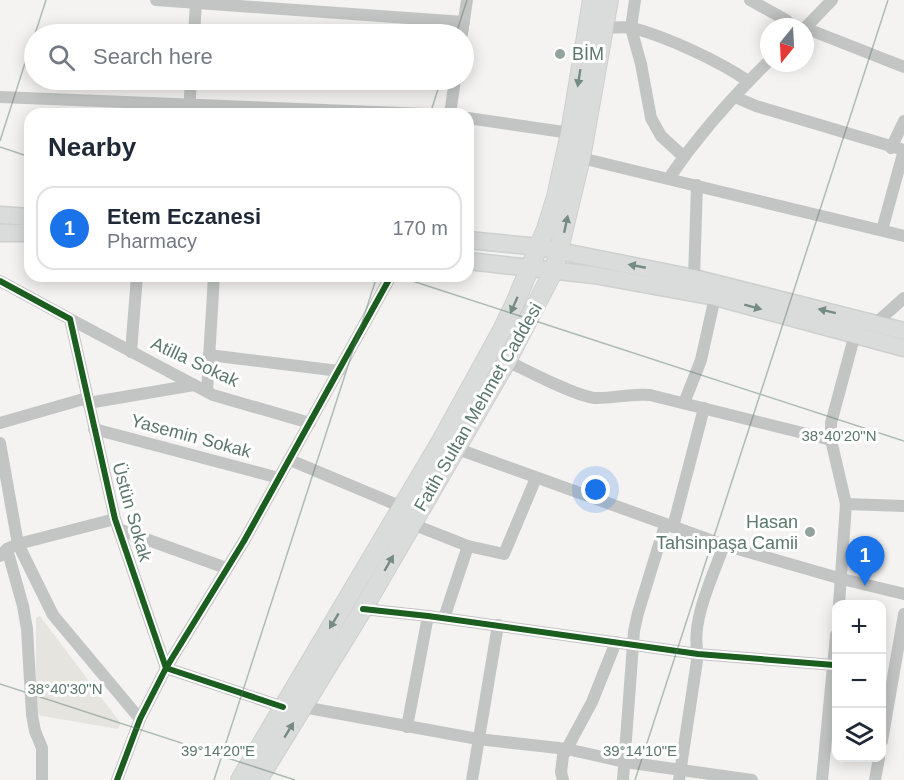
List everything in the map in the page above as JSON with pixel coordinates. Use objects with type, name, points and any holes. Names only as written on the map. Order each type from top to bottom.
[{"type":"main road","points":[[240,780],[402,507],[501,332],[539,247],[556,197],[570,133],[592,0]]},
{"type":"main road","name":"Fatih Sultan Mehmet Caddesi","points":[[258,780],[363,609],[507,361],[554,270],[581,158],[609,0]]},
{"type":"main road","points":[[0,215],[24,217]]},
{"type":"main road","points":[[0,233],[24,233]]},
{"type":"main road","points":[[474,241],[539,247],[694,278],[904,331]]},
{"type":"main road","points":[[474,262],[594,275],[715,297],[904,348]]},
{"type":"street","points":[[156,0],[256,4],[428,24]]},
{"type":"street","points":[[464,24],[467,0]]},
{"type":"street","points":[[635,0],[631,28],[641,64],[651,118],[655,128],[684,157]]},
{"type":"street","points":[[750,0],[782,18]]},
{"type":"street","points":[[814,19],[832,0]]},
{"type":"street","points":[[195,24],[196,3]]},
{"type":"street","points":[[605,28],[631,28],[681,47],[735,72],[748,81]]},
{"type":"street","points":[[814,32],[904,67]]},
{"type":"street","points":[[669,178],[684,157],[760,70]]},
{"type":"street","points":[[190,108],[191,90]]},
{"type":"street","points":[[451,108],[454,90]]},
{"type":"street","points":[[0,96],[175,108]]},
{"type":"street","points":[[735,97],[756,106],[900,150]]},
{"type":"street","points":[[474,119],[570,133]]},
{"type":"street","points":[[882,230],[900,150],[904,121]]},
{"type":"street","points":[[581,158],[904,236]]},
{"type":"street","points":[[694,278],[697,185]]},
{"type":"street","points":[[0,281],[70,320]]},
{"type":"street","points":[[131,352],[137,282]]},
{"type":"street","points":[[207,391],[214,282]]},
{"type":"street","points":[[117,780],[140,719],[166,668],[244,541],[388,282]]},
{"type":"street","points":[[684,403],[701,360],[715,297]]},
{"type":"street","points":[[840,600],[846,504],[831,440],[831,423],[855,334],[876,323],[904,298]]},
{"type":"street","name":"Atilla Sokak","points":[[70,320],[207,391],[310,423]]},
{"type":"street","name":"Üstün Sokak","points":[[70,320],[116,524],[166,668]]},
{"type":"street","points":[[209,355],[339,371]]},
{"type":"street","points":[[507,361],[583,395],[605,398],[633,393],[650,395],[831,440]]},
{"type":"street","points":[[0,423],[88,400],[194,385]]},
{"type":"street","points":[[623,780],[633,644],[638,613],[669,526],[704,408]]},
{"type":"street","name":"Yasemin Sokak","points":[[94,429],[279,478]]},
{"type":"street","points":[[0,443],[8,550],[23,606],[32,715],[42,748],[42,780]]},
{"type":"street","points":[[455,448],[724,545],[842,579],[904,594]]},
{"type":"street","points":[[290,460],[402,507]]},
{"type":"street","points":[[412,524],[468,546],[504,554],[536,478]]},
{"type":"street","points":[[846,504],[904,506]]},
{"type":"street","points":[[8,550],[116,524],[226,568]]},
{"type":"street","points":[[680,775],[698,654],[695,639],[697,622],[724,545]]},
{"type":"street","points":[[444,618],[468,546]]},
{"type":"street","points":[[8,550],[53,615],[140,719]]},
{"type":"street","points":[[363,609],[498,625],[698,654],[832,665]]},
{"type":"street","points":[[886,725],[899,672],[904,614]]},
{"type":"street","points":[[407,727],[428,616]]},
{"type":"street","points":[[472,780],[498,625]]},
{"type":"street","points":[[562,780],[561,765],[567,749],[592,702],[616,642]]},
{"type":"street","points":[[166,668],[283,707]]},
{"type":"street","points":[[822,780],[832,684]]},
{"type":"street","points":[[303,707],[478,739],[567,749],[680,775],[752,780]]},
{"type":"street","points":[[875,780],[878,762]]},
{"type":"shaded area","points":[[40,616],[119,721],[118,729],[36,713],[36,618]]},
{"type":"cycle path","points":[[0,281],[70,319],[115,519],[166,668],[283,707]]},
{"type":"cycle path","points":[[117,780],[140,719],[166,668],[244,541],[388,282]]},
{"type":"cycle path","points":[[363,609],[698,654],[832,665]]},
{"type":"place","name":"BİM","points":[[560,54]]},
{"type":"place","name":"Hasan Tahsinpaşa Camii","points":[[810,532]]},
{"type":"place","name":"Etem Eczanesi","points":[[865,586]]}]
